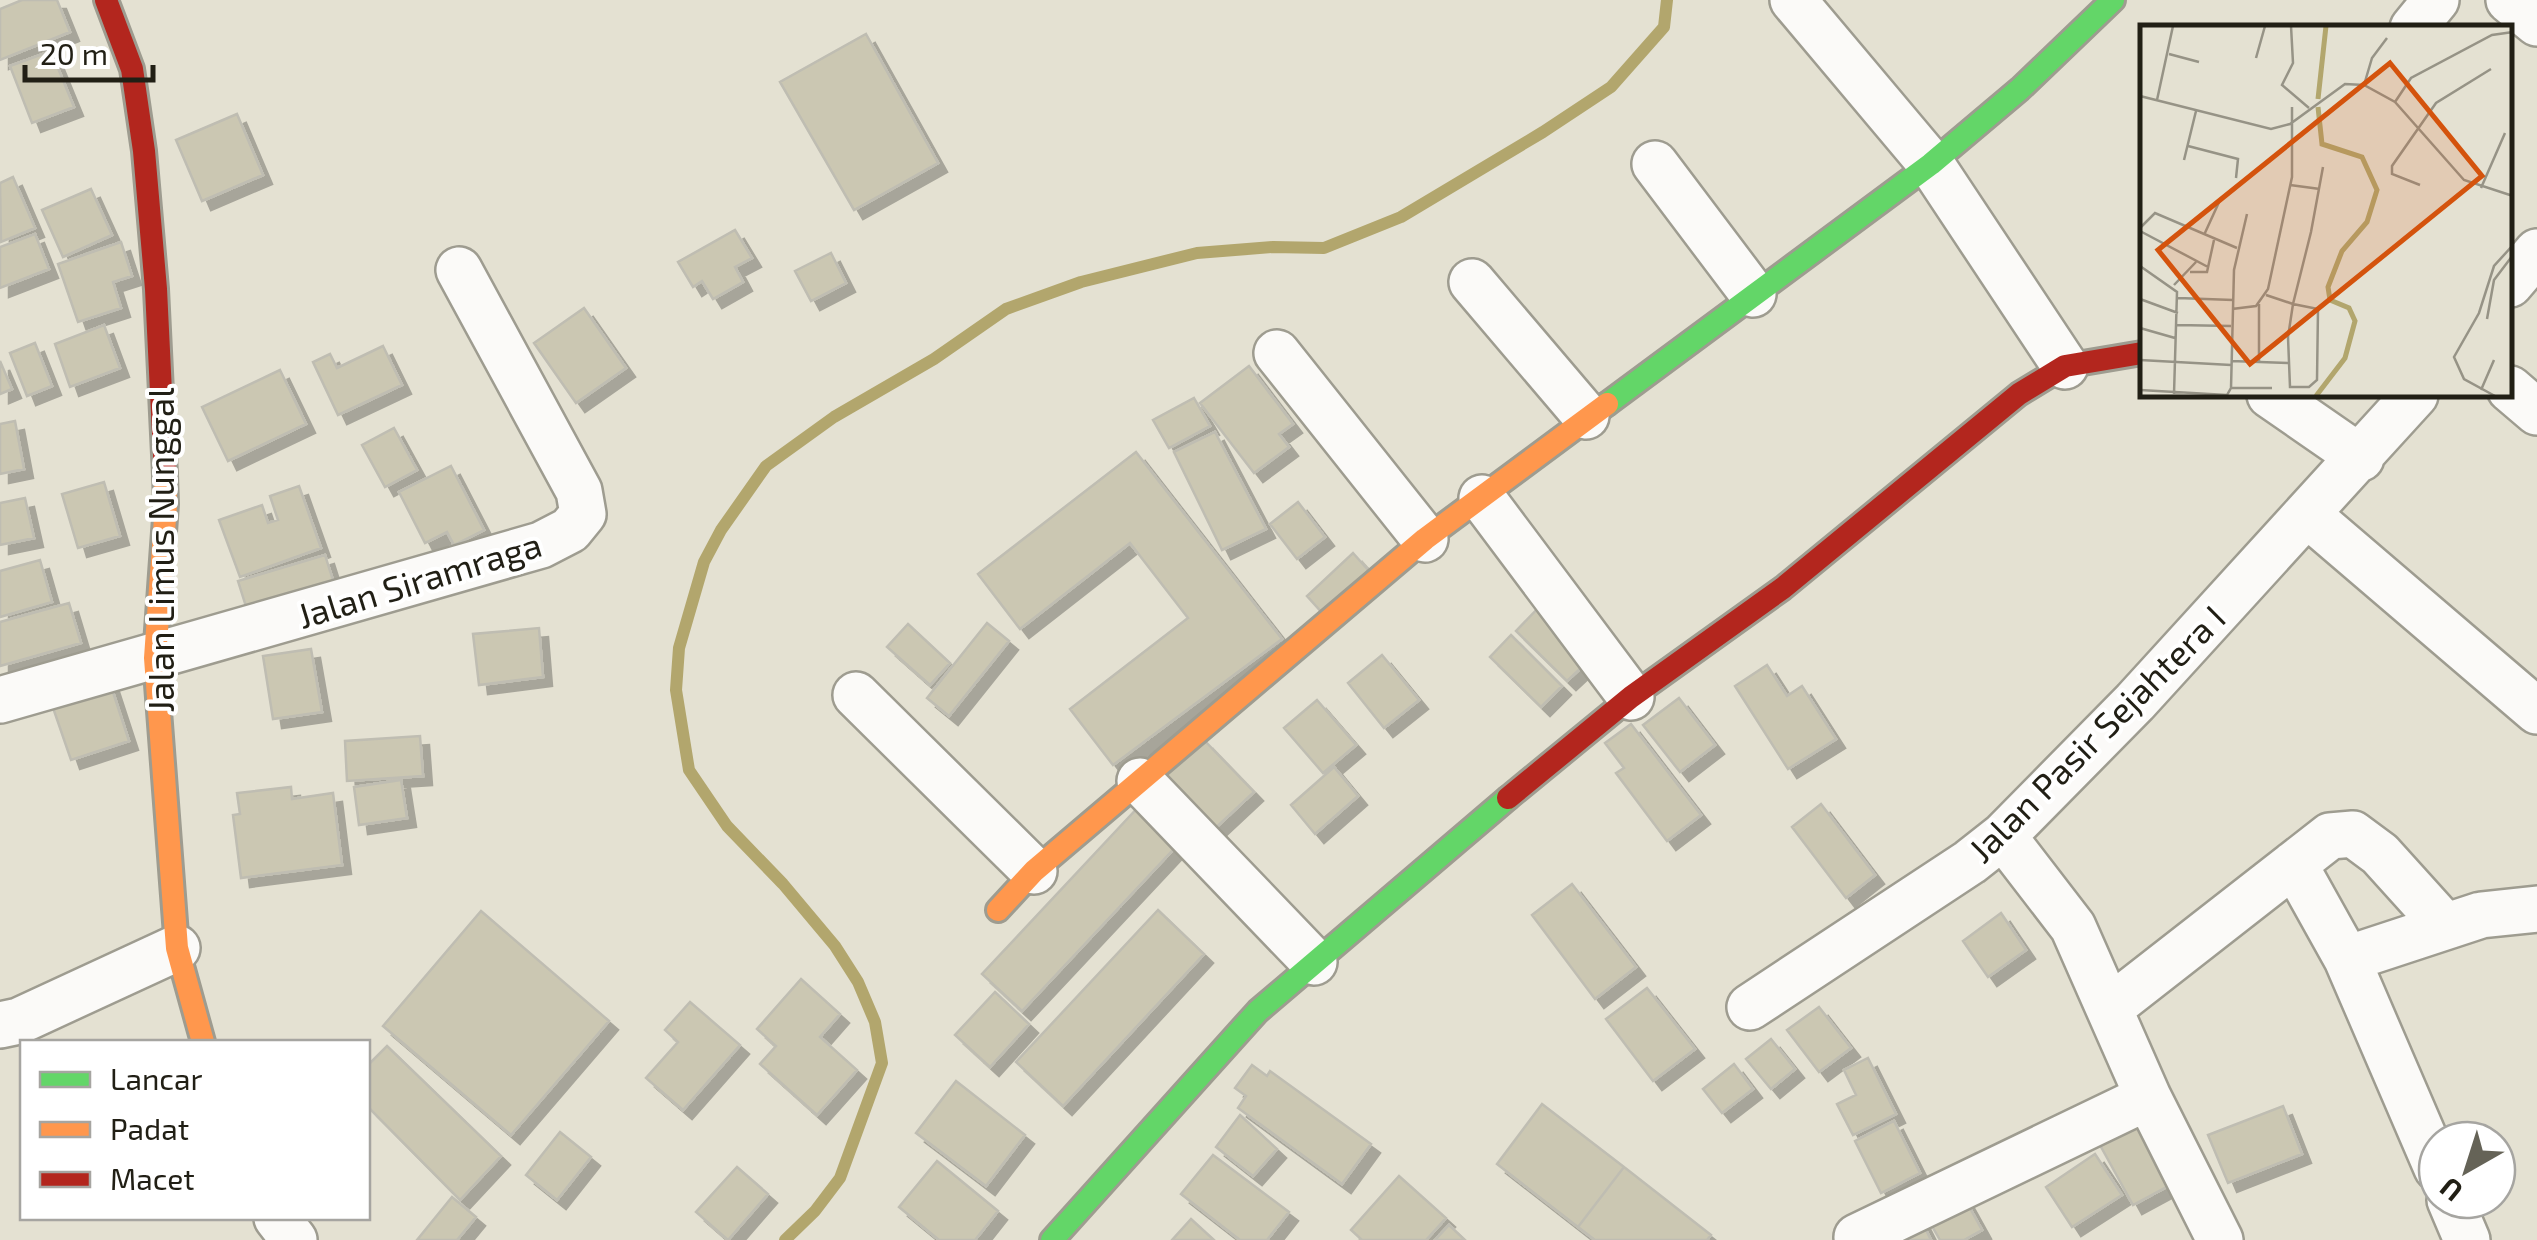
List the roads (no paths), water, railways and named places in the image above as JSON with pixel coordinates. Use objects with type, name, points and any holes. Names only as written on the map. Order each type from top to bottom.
[{"type":"street","name":"Jalan Limus Nunggal","points":[[106,0],[132,68],[144,151],[156,289],[166,504],[155,658],[177,948],[202,1040]]},
{"type":"street","points":[[1793,0],[1931,164],[2065,366]]},
{"type":"street","points":[[998,910],[1034,871],[1425,538],[1931,164],[2020,89],[2114,0]]},
{"type":"street","points":[[2416,25],[2436,0]]},
{"type":"street","points":[[2509,0],[2537,23]]},
{"type":"street","points":[[1655,164],[1752,294]]},
{"type":"street","points":[[2512,282],[2537,252]]},
{"type":"street","name":"Jalan Siramraga","points":[[155,658],[541,545],[577,523],[583,514],[579,491],[459,270]]},
{"type":"street","points":[[1472,282],[1586,416]]},
{"type":"street","points":[[1052,1240],[1258,1011],[1630,697],[1784,588],[2019,394],[2065,366],[2140,353]]},
{"type":"street","points":[[1277,354],[1425,538]]},
{"type":"street","points":[[2512,391],[2537,412]]},
{"type":"street","points":[[2274,398],[2361,458]]},
{"type":"street","name":"Jalan Pasir Sejahtera I","points":[[1750,1007],[1970,862],[2002,836],[2136,702],[2412,398]]},
{"type":"street","points":[[1482,498],[1630,697]]},
{"type":"street","points":[[2308,515],[2537,711]]},
{"type":"street","points":[[0,700],[155,658]]},
{"type":"street","points":[[856,695],[1034,871]]},
{"type":"street","points":[[1140,781],[1314,962]]},
{"type":"street","points":[[2110,1006],[2330,836],[2353,834],[2380,854],[2445,926]]},
{"type":"street","points":[[2002,836],[2073,927],[2148,1097],[2220,1240]]},
{"type":"street","points":[[2294,864],[2348,959],[2417,1121]]},
{"type":"street","points":[[2348,959],[2481,915],[2537,910]]},
{"type":"street","points":[[0,1025],[33,1015],[177,948]]},
{"type":"street","points":[[1857,1237],[2148,1097]]},
{"type":"street","points":[[279,1220],[294,1240]]},
{"type":"waterway","points":[[785,1240],[815,1211],[840,1178],[882,1063],[875,1022],[858,982],[835,946],[727,826],[689,770],[676,690],[679,648],[704,562],[721,530],[766,466],[834,417],[934,359],[1006,309],[1081,282],[1197,253],[1273,247],[1324,248],[1401,217],[1611,87],[1664,27],[1667,0]]}]
